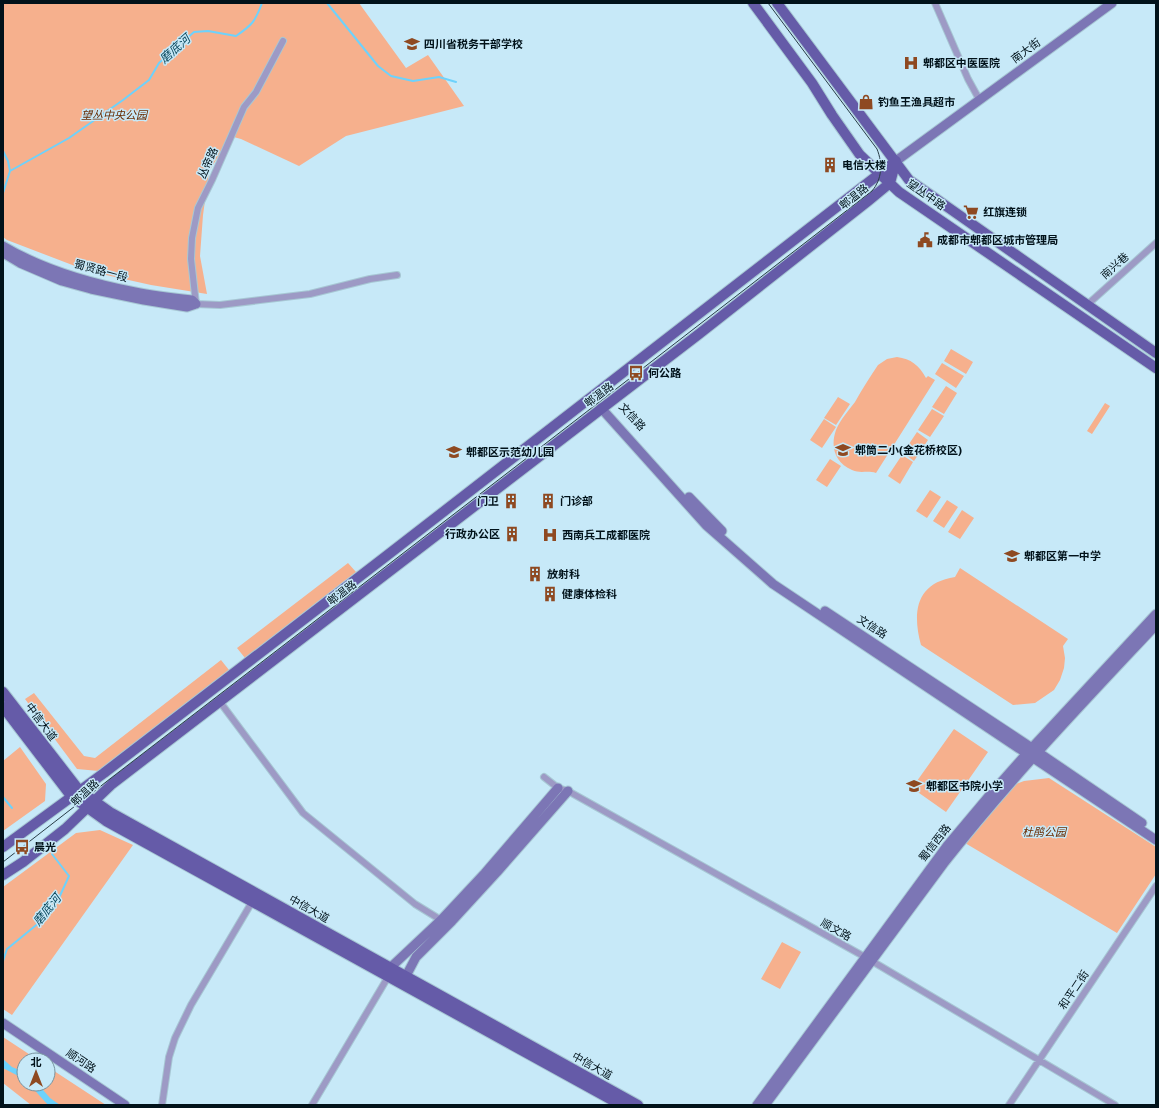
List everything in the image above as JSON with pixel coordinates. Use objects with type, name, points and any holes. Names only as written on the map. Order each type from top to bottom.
[{"type":"main road","name":"望丛中路","points":[[754,3],[812,83],[860,155],[899,192],[1156,368]]},
{"type":"main road","name":"望丛中路","points":[[777,3],[910,180],[1156,352]]},
{"type":"main road","name":"郫温路","points":[[3,847],[104,773],[896,161]]},
{"type":"main road","points":[[890,183],[896,161]]},
{"type":"main road","name":"郫温路","points":[[3,875],[23,862],[65,829],[112,784],[699,334],[890,183]]},
{"type":"main road","name":"中信大道","points":[[3,692],[75,793]]},
{"type":"main road","name":"中信大道","points":[[3,707],[75,793],[90,804],[106,821],[252,902],[389,972],[406,976],[638,1105]]},
{"type":"main road","name":"中信大道","points":[[90,804],[110,812],[621,1105]]},
{"type":"street","points":[[936,3],[968,79],[979,99]]},
{"type":"street","name":"南大街","points":[[896,161],[1112,3]]},
{"type":"street","name":"丛帝路","points":[[196,304],[190,259],[192,238],[198,208],[244,107],[256,92],[283,41]]},
{"type":"street","name":"南兴巷","points":[[1087,304],[1156,243]]},
{"type":"street","name":"蜀贤路一段","points":[[4,254],[16,254],[51,270],[91,282],[135,292],[192,300],[196,304],[220,305],[310,294],[370,279],[397,275]]},
{"type":"street","points":[[603,407],[706,525],[774,584],[1156,833]]},
{"type":"street","name":"蜀信西路","points":[[1032,753],[1156,614]]},
{"type":"street","name":"蜀信西路","points":[[765,1105],[947,846],[989,796],[1156,625]]},
{"type":"street","points":[[220,702],[304,813],[415,904],[441,920]]},
{"type":"street","points":[[1032,753],[1156,840]]},
{"type":"street","name":"顺文路","points":[[544,777],[558,788],[568,790],[868,959],[1115,1105]]},
{"type":"street","points":[[312,1105],[389,972],[485,873],[558,788]]},
{"type":"street","points":[[406,976],[416,957],[457,916],[568,790]]},
{"type":"street","name":"和平二街","points":[[1009,1105],[1156,886]]},
{"type":"street","points":[[162,1105],[169,1057],[175,1038],[191,1005],[252,902]]},
{"type":"street","name":"蜀信西路","points":[[757,1105],[868,959]]},
{"type":"street","name":"顺河路","points":[[3,1023],[125,1105]]},
{"type":"green space","name":"望丛中央公园","points":[[3,3],[359,3],[406,68],[428,55],[464,106],[346,136],[299,166],[241,139],[230,136],[209,172],[203,215],[200,256],[207,294],[151,285],[88,271],[7,240],[3,237]]},
{"type":"green space","points":[[951,349],[973,362],[966,374],[944,361]]},
{"type":"green space","points":[[897,357],[914,363],[926,378],[928,376],[935,380],[876,473],[858,472],[852,470],[841,463],[835,454],[834,436],[836,430],[878,365],[887,359]]},
{"type":"green space","points":[[942,363],[964,376],[956,388],[935,374]]},
{"type":"green space","points":[[946,386],[957,393],[944,414],[932,407]]},
{"type":"green space","points":[[838,397],[850,404],[836,425],[824,418]]},
{"type":"green space","points":[[1105,403],[1110,406],[1092,434],[1087,431]]},
{"type":"green space","points":[[932,409],[944,416],[930,437],[918,430]]},
{"type":"green space","points":[[824,419],[836,427],[822,448],[810,440]]},
{"type":"green space","points":[[917,432],[928,440],[914,461],[903,453]]},
{"type":"green space","points":[[902,455],[913,462],[900,484],[888,476]]},
{"type":"green space","points":[[830,459],[841,466],[827,487],[816,480]]},
{"type":"green space","points":[[930,490],[941,497],[927,518],[916,511]]},
{"type":"green space","points":[[947,500],[958,507],[944,528],[933,521]]},
{"type":"green space","points":[[962,510],[974,518],[960,539],[948,532]]},
{"type":"green space","points":[[348,563],[356,572],[245,658],[237,648]]},
{"type":"green space","points":[[960,568],[1068,639],[1063,646],[1065,658],[1064,668],[1060,680],[1054,690],[1035,703],[1013,705],[921,645],[917,621],[920,601],[925,592],[932,586],[942,580],[955,577]]},
{"type":"green space","points":[[221,660],[229,670],[99,771],[77,769],[25,699],[34,693],[84,756],[95,758]]},
{"type":"green space","points":[[954,729],[988,752],[946,812],[912,788]]},
{"type":"green space","points":[[20,747],[46,784],[45,801],[3,831],[3,761]]},
{"type":"green space","name":"杜鹃公园","points":[[1049,778],[1156,847],[1156,874],[1117,933],[965,843],[1016,784],[1024,781]]},
{"type":"green space","points":[[100,830],[133,845],[12,1015],[3,1009],[3,887],[76,833]]},
{"type":"green space","points":[[782,942],[801,952],[780,989],[761,979]]},
{"type":"green space","points":[[3,1037],[26,1052],[16,1052],[16,1092],[56,1092],[56,1072],[106,1105],[31,1105],[3,1083]]},
{"type":"water","points":[[3,1059],[16,1069],[16,1075],[3,1068]]},
{"type":"water","points":[[36,1092],[45,1092],[50,1098],[60,1105],[48,1105]]},
{"type":"waterway","name":"磨底河","points":[[3,193],[10,171],[69,138],[123,100],[149,80],[159,63],[194,32],[208,31],[236,36],[246,29],[252,22],[262,3]]},
{"type":"waterway","name":"磨底河","points":[[327,3],[378,66],[391,76],[413,81],[439,77],[456,82]]},
{"type":"waterway","points":[[3,151],[8,161],[10,171]]},
{"type":"waterway","name":"磨底河","points":[[3,797],[12,808]]},
{"type":"waterway","name":"磨底河","points":[[3,961],[7,949],[40,922],[58,900],[69,876],[52,854]]},
{"type":"tram line","points":[[3,862],[872,191],[880,176],[881,166],[877,149],[768,3]]},
{"type":"place","name":"四川省税务干部学校","points":[[412,44]]},
{"type":"place","name":"郫都区中医医院","points":[[911,63]]},
{"type":"place","name":"钓鱼王渔具超市","points":[[866,102]]},
{"type":"place","name":"电信大楼","points":[[830,165]]},
{"type":"place","name":"红旗连锁","points":[[971,212]]},
{"type":"place","name":"成都市郫都区城市管理局","points":[[925,240]]},
{"type":"place","name":"何公路","points":[[636,373]]},
{"type":"place","name":"郫筒二小(金花桥校区)","points":[[843,450]]},
{"type":"place","name":"郫都区示范幼儿园","points":[[454,452]]},
{"type":"place","name":"门卫","points":[[511,501]]},
{"type":"place","name":"门诊部","points":[[548,501]]},
{"type":"place","name":"行政办公区","points":[[512,534]]},
{"type":"place","name":"西南兵工成都医院","points":[[550,535]]},
{"type":"place","name":"郫都区第一中学","points":[[1012,556]]},
{"type":"place","name":"放射科","points":[[535,574]]},
{"type":"place","name":"健康体检科","points":[[550,594]]},
{"type":"place","name":"郫都区书院小学","points":[[914,786]]},
{"type":"place","name":"晨光","points":[[22,847]]}]
